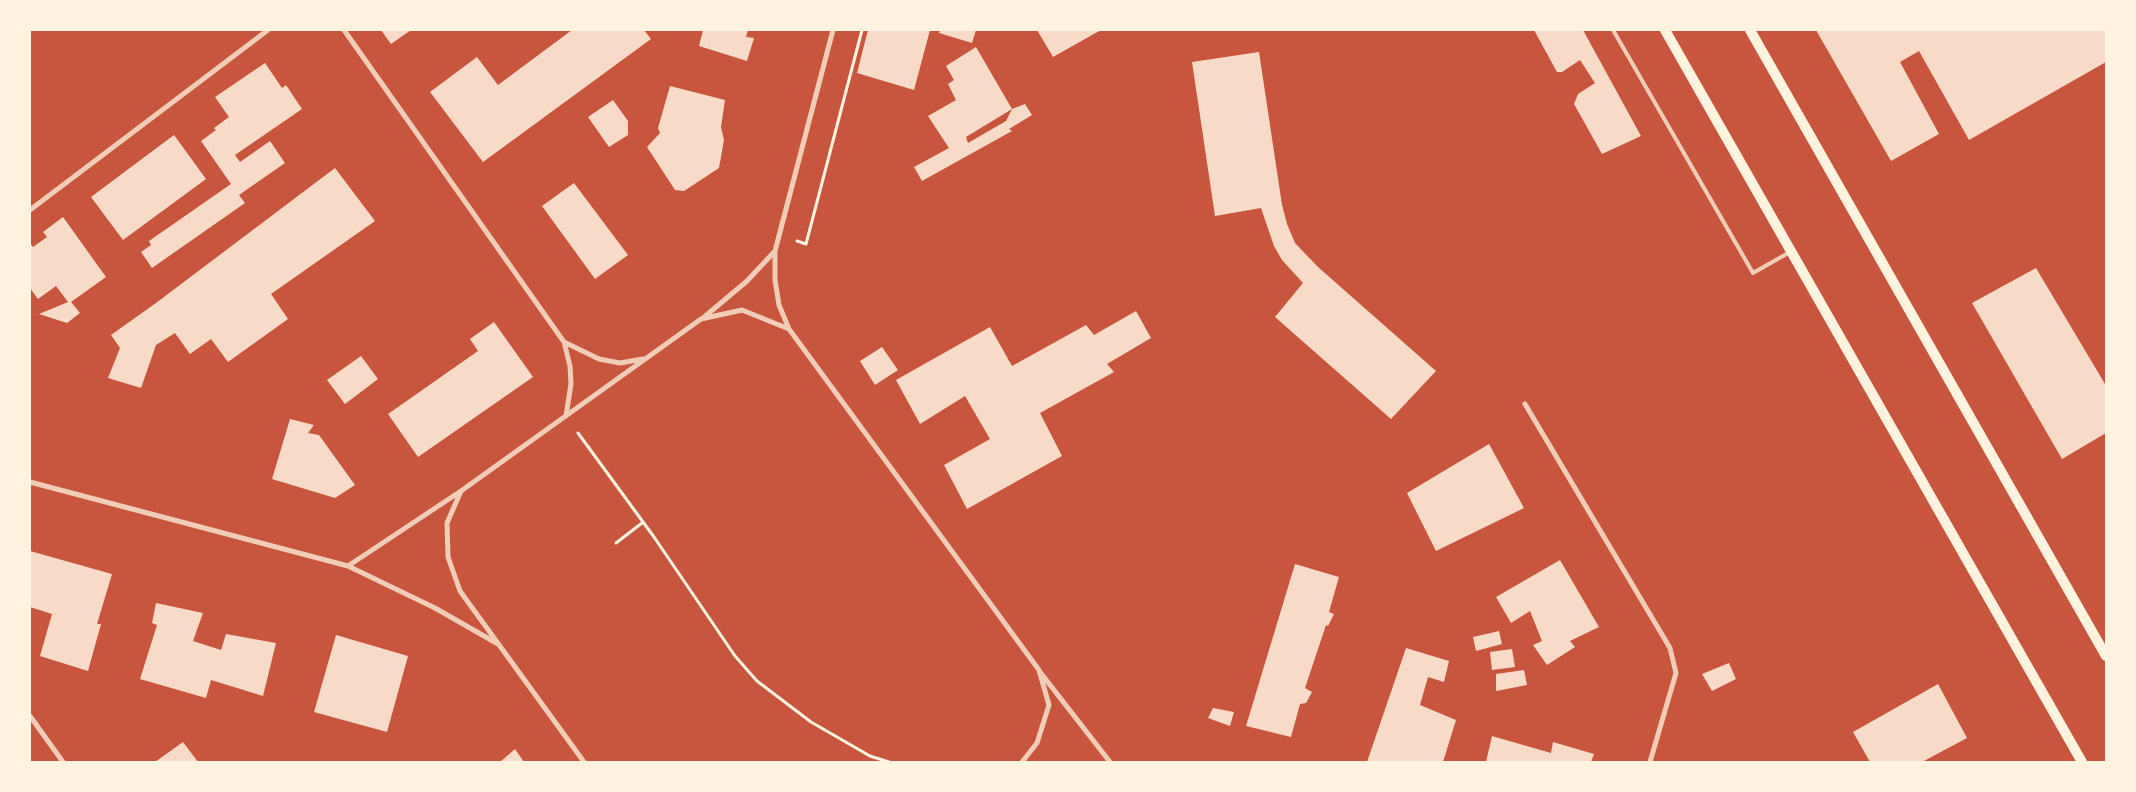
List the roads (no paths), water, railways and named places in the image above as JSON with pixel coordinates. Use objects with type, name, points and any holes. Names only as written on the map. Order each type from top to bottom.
[{"type":"main road","points":[[1665,30],[2082,762]]},
{"type":"main road","points":[[1750,30],[2106,656]]},
{"type":"street","points":[[30,210],[268,30]]},
{"type":"street","points":[[344,30],[564,342],[570,366],[571,384],[566,416]]},
{"type":"street","points":[[833,30],[775,251],[775,280],[779,305],[789,330],[1039,670],[1110,762]]},
{"type":"street","points":[[348,566],[461,491],[701,319],[747,281],[775,251]]},
{"type":"street","points":[[701,319],[742,310],[789,330]]},
{"type":"street","points":[[564,342],[599,359],[620,363],[646,358]]},
{"type":"street","points":[[1524,404],[1670,648],[1676,673],[1650,762]]},
{"type":"street","points":[[30,482],[348,566],[435,608],[500,645]]},
{"type":"street","points":[[461,491],[447,523],[448,557],[460,591],[584,762]]},
{"type":"street","points":[[1022,762],[1037,743],[1049,706],[1039,670]]},
{"type":"street","points":[[30,716],[64,762]]},
{"type":"lane","points":[[1613,30],[1752,273],[1792,251]]}]
